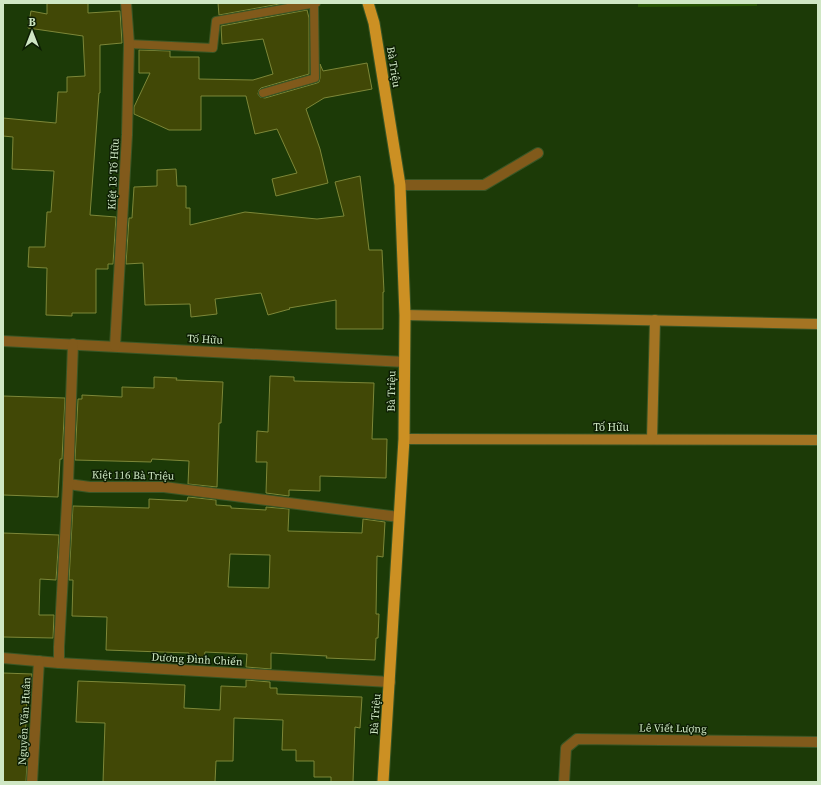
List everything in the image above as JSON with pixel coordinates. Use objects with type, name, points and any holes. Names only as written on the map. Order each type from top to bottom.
[{"type":"highway","name":"Bà Triệu","points":[[368,3],[374,23],[400,186],[405,315],[404,439],[384,782]]},
{"type":"main road","points":[[405,315],[818,324]]},
{"type":"main road","points":[[652,439],[655,320]]},
{"type":"main road","name":"Tố Hữu","points":[[404,439],[818,440]]},
{"type":"street","name":"Kiệt 13 Tố Hữu","points":[[115,346],[127,135],[129,44],[126,3]]},
{"type":"street","points":[[400,186],[484,185],[538,153]]},
{"type":"street","name":"Tố Hữu","points":[[3,340],[405,362]]},
{"type":"street","points":[[59,663],[73,344]]},
{"type":"street","name":"Kiệt 116 Bà Triệu","points":[[68,484],[90,487],[164,487],[399,517]]},
{"type":"street","name":"Dương Đình Chiến","points":[[3,658],[39,660],[59,663],[390,682]]},
{"type":"street","name":"Nguyễn Văn Huân","points":[[32,782],[39,660]]},
{"type":"street","name":"Lê Viết Lượng","points":[[564,782],[566,748],[577,740],[818,742]]},
{"type":"lane","points":[[129,44],[213,48],[216,21],[315,3],[315,78],[263,93]]},
{"type":"green space","points":[[638,3],[757,3],[757,6],[638,7]]},
{"type":"building","points":[[47,3],[88,3],[88,13],[120,11],[122,43],[100,45],[100,93],[90,215],[116,217],[113,264],[108,264],[108,269],[96,269],[96,313],[72,313],[72,316],[46,315],[47,268],[28,267],[29,247],[45,247],[47,212],[51,212],[54,171],[12,169],[13,137],[3,136],[3,118],[56,123],[58,92],[67,92],[67,77],[85,76],[83,36],[28,28],[31,11],[47,14]]},
{"type":"building","points":[[218,3],[285,3],[219,15]]},
{"type":"building","points":[[307,10],[309,18],[309,74],[261,88],[258,94],[260,97],[265,98],[317,83],[319,82],[320,78],[320,64],[323,71],[367,63],[372,89],[324,98],[306,109],[320,149],[328,183],[276,196],[272,179],[297,173],[277,129],[255,134],[246,96],[201,96],[201,130],[169,130],[134,114],[134,107],[150,73],[139,73],[139,50],[170,51],[170,57],[199,57],[199,79],[253,80],[273,74],[263,39],[222,44],[221,26]]},
{"type":"building","points":[[176,169],[177,186],[186,186],[186,208],[190,208],[190,225],[245,212],[317,219],[344,216],[335,182],[360,176],[369,250],[382,250],[384,292],[383,329],[336,329],[336,300],[289,308],[290,309],[268,315],[261,293],[215,299],[217,314],[191,317],[190,304],[145,305],[143,263],[126,264],[129,218],[132,218],[134,187],[157,186],[157,170]]},
{"type":"building","points":[[270,376],[294,377],[294,381],[374,383],[372,439],[387,439],[386,478],[320,476],[320,491],[289,490],[289,496],[266,493],[267,462],[256,462],[257,431],[268,432]]},
{"type":"building","points":[[154,377],[177,378],[176,380],[223,382],[221,423],[219,423],[217,487],[188,484],[189,461],[152,459],[151,462],[75,460],[78,399],[82,399],[82,395],[122,397],[122,387],[154,388]]},
{"type":"building","points":[[3,396],[65,398],[62,459],[60,459],[58,497],[3,495]]},
{"type":"building","points":[[188,497],[216,500],[216,505],[231,506],[231,508],[266,510],[266,507],[289,509],[288,531],[362,533],[363,519],[385,522],[383,557],[377,556],[376,614],[379,614],[375,660],[326,658],[327,656],[271,653],[271,669],[246,667],[247,654],[205,652],[204,658],[188,658],[189,653],[106,650],[107,617],[72,616],[73,580],[69,580],[73,506],[149,508],[149,499],[187,501]],"holes":[[[230,554],[270,555],[269,588],[228,587]]]},
{"type":"building","points":[[3,533],[59,535],[56,580],[40,579],[39,615],[54,615],[53,638],[3,637]]},
{"type":"building","points":[[3,673],[32,674],[30,696],[27,696],[25,744],[28,744],[26,782],[3,782]]},
{"type":"building","points":[[246,680],[270,682],[270,688],[277,688],[277,694],[362,697],[360,728],[355,727],[353,782],[331,782],[331,777],[314,777],[314,761],[296,761],[296,750],[282,750],[283,720],[234,718],[233,761],[216,761],[215,782],[103,782],[105,723],[76,722],[78,681],[185,685],[184,708],[220,710],[221,686],[246,687]]}]
